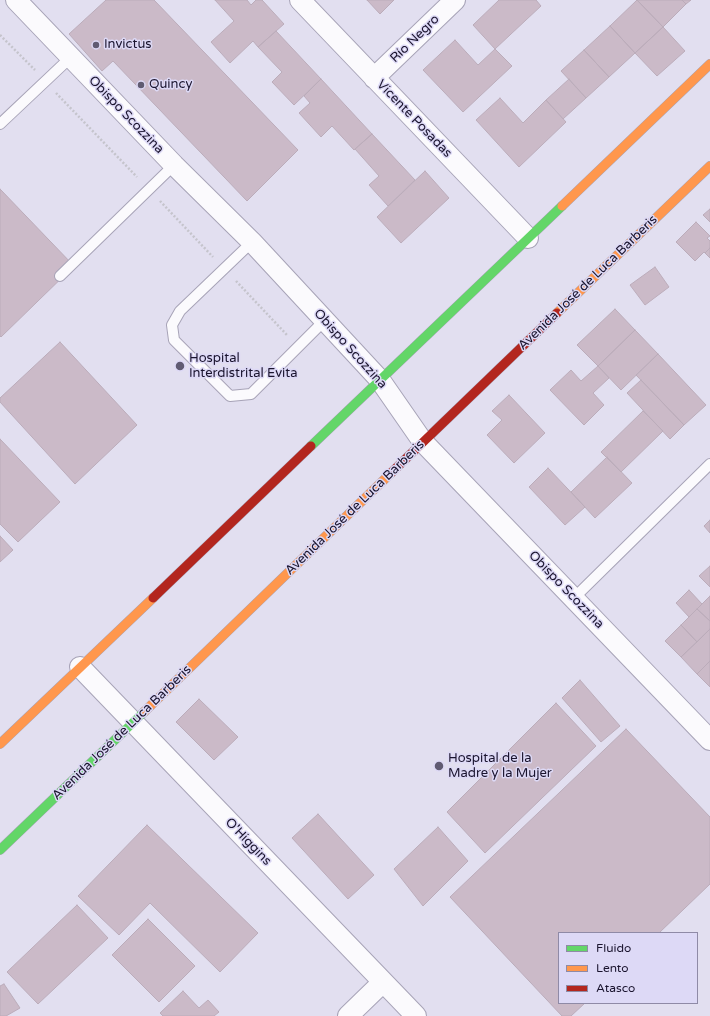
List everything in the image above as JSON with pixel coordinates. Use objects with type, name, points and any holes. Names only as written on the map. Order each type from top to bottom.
[{"type":"main road","points":[[1,742],[710,64]]},
{"type":"main road","name":"Avenida José de Luca Barberis","points":[[0,850],[710,166]]},
{"type":"street","name":"Obispo Scozzina","points":[[16,0],[174,165],[252,242],[380,380],[423,442],[710,740]]},
{"type":"street","name":"Vicente Posadas","points":[[300,0],[528,238]]},
{"type":"street","name":"Río Negro","points":[[374,78],[455,0]]},
{"type":"street","name":"O'Higgins","points":[[80,667],[416,1016]]},
{"type":"street","points":[[348,1016],[383,982]]},
{"type":"lane","points":[[0,124],[71,57]]},
{"type":"lane","points":[[60,276],[174,165]]},
{"type":"lane","points":[[252,242],[180,311],[172,325],[174,340],[230,396],[251,394],[325,320]]},
{"type":"lane","points":[[574,598],[710,464]]},
{"type":"building","points":[[106,0],[154,0],[298,150],[247,201],[113,61],[102,71],[69,34]]},
{"type":"building","points":[[215,0],[247,0],[251,5],[256,0],[262,0],[284,24],[258,47],[253,41],[230,63],[211,42],[234,21]]},
{"type":"building","points":[[367,0],[394,0],[380,14]]},
{"type":"building","points":[[499,0],[536,0],[541,6],[495,49],[473,25]]},
{"type":"building","points":[[637,0],[682,0],[686,4],[663,27]]},
{"type":"building","points":[[637,0],[663,27],[635,53],[610,26]]},
{"type":"building","points":[[682,0],[691,0],[686,4]]},
{"type":"building","points":[[610,26],[635,53],[609,77],[584,50]]},
{"type":"building","points":[[663,27],[685,51],[657,76],[635,53]]},
{"type":"building","points":[[276,31],[321,79],[294,105],[272,82],[282,72],[258,47]]},
{"type":"building","points":[[455,40],[478,65],[495,49],[512,66],[463,112],[423,70]]},
{"type":"building","points":[[584,50],[609,77],[586,98],[561,71]]},
{"type":"building","points":[[321,79],[372,134],[354,150],[332,126],[321,137],[299,113],[310,103],[304,96]]},
{"type":"building","points":[[569,79],[586,98],[563,119],[546,100]]},
{"type":"building","points":[[500,98],[523,123],[546,100],[566,122],[519,167],[476,120]]},
{"type":"building","points":[[372,134],[415,180],[388,206],[369,185],[379,176],[355,149]]},
{"type":"building","points":[[425,171],[449,198],[401,243],[377,217]]},
{"type":"building","points":[[0,189],[74,266],[1,337],[0,336]]},
{"type":"building","points":[[710,209],[710,222],[703,215]]},
{"type":"building","points":[[696,222],[710,236],[707,238],[710,241],[710,248],[695,261],[676,242]]},
{"type":"building","points":[[710,248],[710,258],[705,253]]},
{"type":"building","points":[[655,267],[669,287],[645,305],[630,285]]},
{"type":"building","points":[[615,309],[635,330],[598,366],[577,345]]},
{"type":"building","points":[[635,330],[658,354],[621,390],[598,366]]},
{"type":"building","points":[[60,342],[137,425],[75,484],[0,402],[0,398]]},
{"type":"building","points":[[658,354],[706,405],[684,425],[636,375]]},
{"type":"building","points":[[598,366],[609,378],[593,393],[604,405],[584,425],[550,390],[571,370],[581,381]]},
{"type":"building","points":[[641,380],[684,425],[670,439],[627,393]]},
{"type":"building","points":[[509,395],[545,433],[514,463],[487,435],[502,420],[492,411]]},
{"type":"building","points":[[643,411],[663,431],[621,472],[601,452]]},
{"type":"building","points":[[0,439],[60,502],[18,542],[0,524]]},
{"type":"building","points":[[607,457],[632,483],[595,518],[571,492]]},
{"type":"building","points":[[548,468],[585,507],[565,525],[529,487]]},
{"type":"building","points":[[710,520],[710,533],[704,526]]},
{"type":"building","points":[[0,536],[13,550],[0,562]]},
{"type":"building","points":[[710,566],[710,587],[699,576]]},
{"type":"building","points":[[689,590],[702,604],[689,617],[676,603]]},
{"type":"building","points":[[710,596],[710,621],[697,609]]},
{"type":"building","points":[[697,609],[710,621],[710,629],[697,642],[681,625]]},
{"type":"building","points":[[681,625],[697,642],[681,657],[665,641]]},
{"type":"building","points":[[710,629],[710,661],[697,674],[681,657]]},
{"type":"building","points":[[710,661],[710,687],[697,674]]},
{"type":"building","points":[[580,680],[620,726],[601,742],[562,698]]},
{"type":"building","points":[[199,699],[238,737],[214,760],[176,722]]},
{"type":"building","points":[[556,703],[596,746],[485,853],[447,812]]},
{"type":"building","points":[[626,729],[710,817],[710,884],[660,932],[558,932],[558,1004],[584,1004],[571,1016],[562,1016],[450,897]]},
{"type":"building","points":[[318,814],[374,875],[348,899],[292,838]]},
{"type":"building","points":[[147,825],[258,933],[220,972],[150,903],[119,935],[78,896]]},
{"type":"building","points":[[438,827],[468,861],[423,906],[394,869]]},
{"type":"building","points":[[77,905],[108,938],[38,1004],[7,972]]},
{"type":"building","points":[[148,919],[195,966],[159,1002],[112,955]]},
{"type":"building","points":[[4,984],[20,1008],[6,1016],[0,1016],[0,986]]},
{"type":"building","points":[[183,991],[199,1008],[208,1000],[219,1012],[214,1016],[163,1016],[160,1013]]},
{"type":"traffic: fast","points":[[311,446],[562,206]]},
{"type":"traffic: fast","points":[[0,850],[144,712]]},
{"type":"traffic: slow","points":[[562,206],[710,64]]},
{"type":"traffic: slow","points":[[557,313],[710,166]]},
{"type":"traffic: slow","points":[[144,712],[391,473]]},
{"type":"traffic: slow","points":[[0,744],[153,598]]},
{"type":"traffic: jam","points":[[391,473],[557,313]]},
{"type":"traffic: jam","points":[[153,598],[311,446]]},
{"type":"place","name":"Invictus","points":[[96,45]]},
{"type":"place","name":"Quincy","points":[[141,85]]},
{"type":"place","name":"Hospital Interdistrital Evita","points":[[180,366]]},
{"type":"place","name":"Hospital de la Madre y la Mujer","points":[[439,766]]}]
